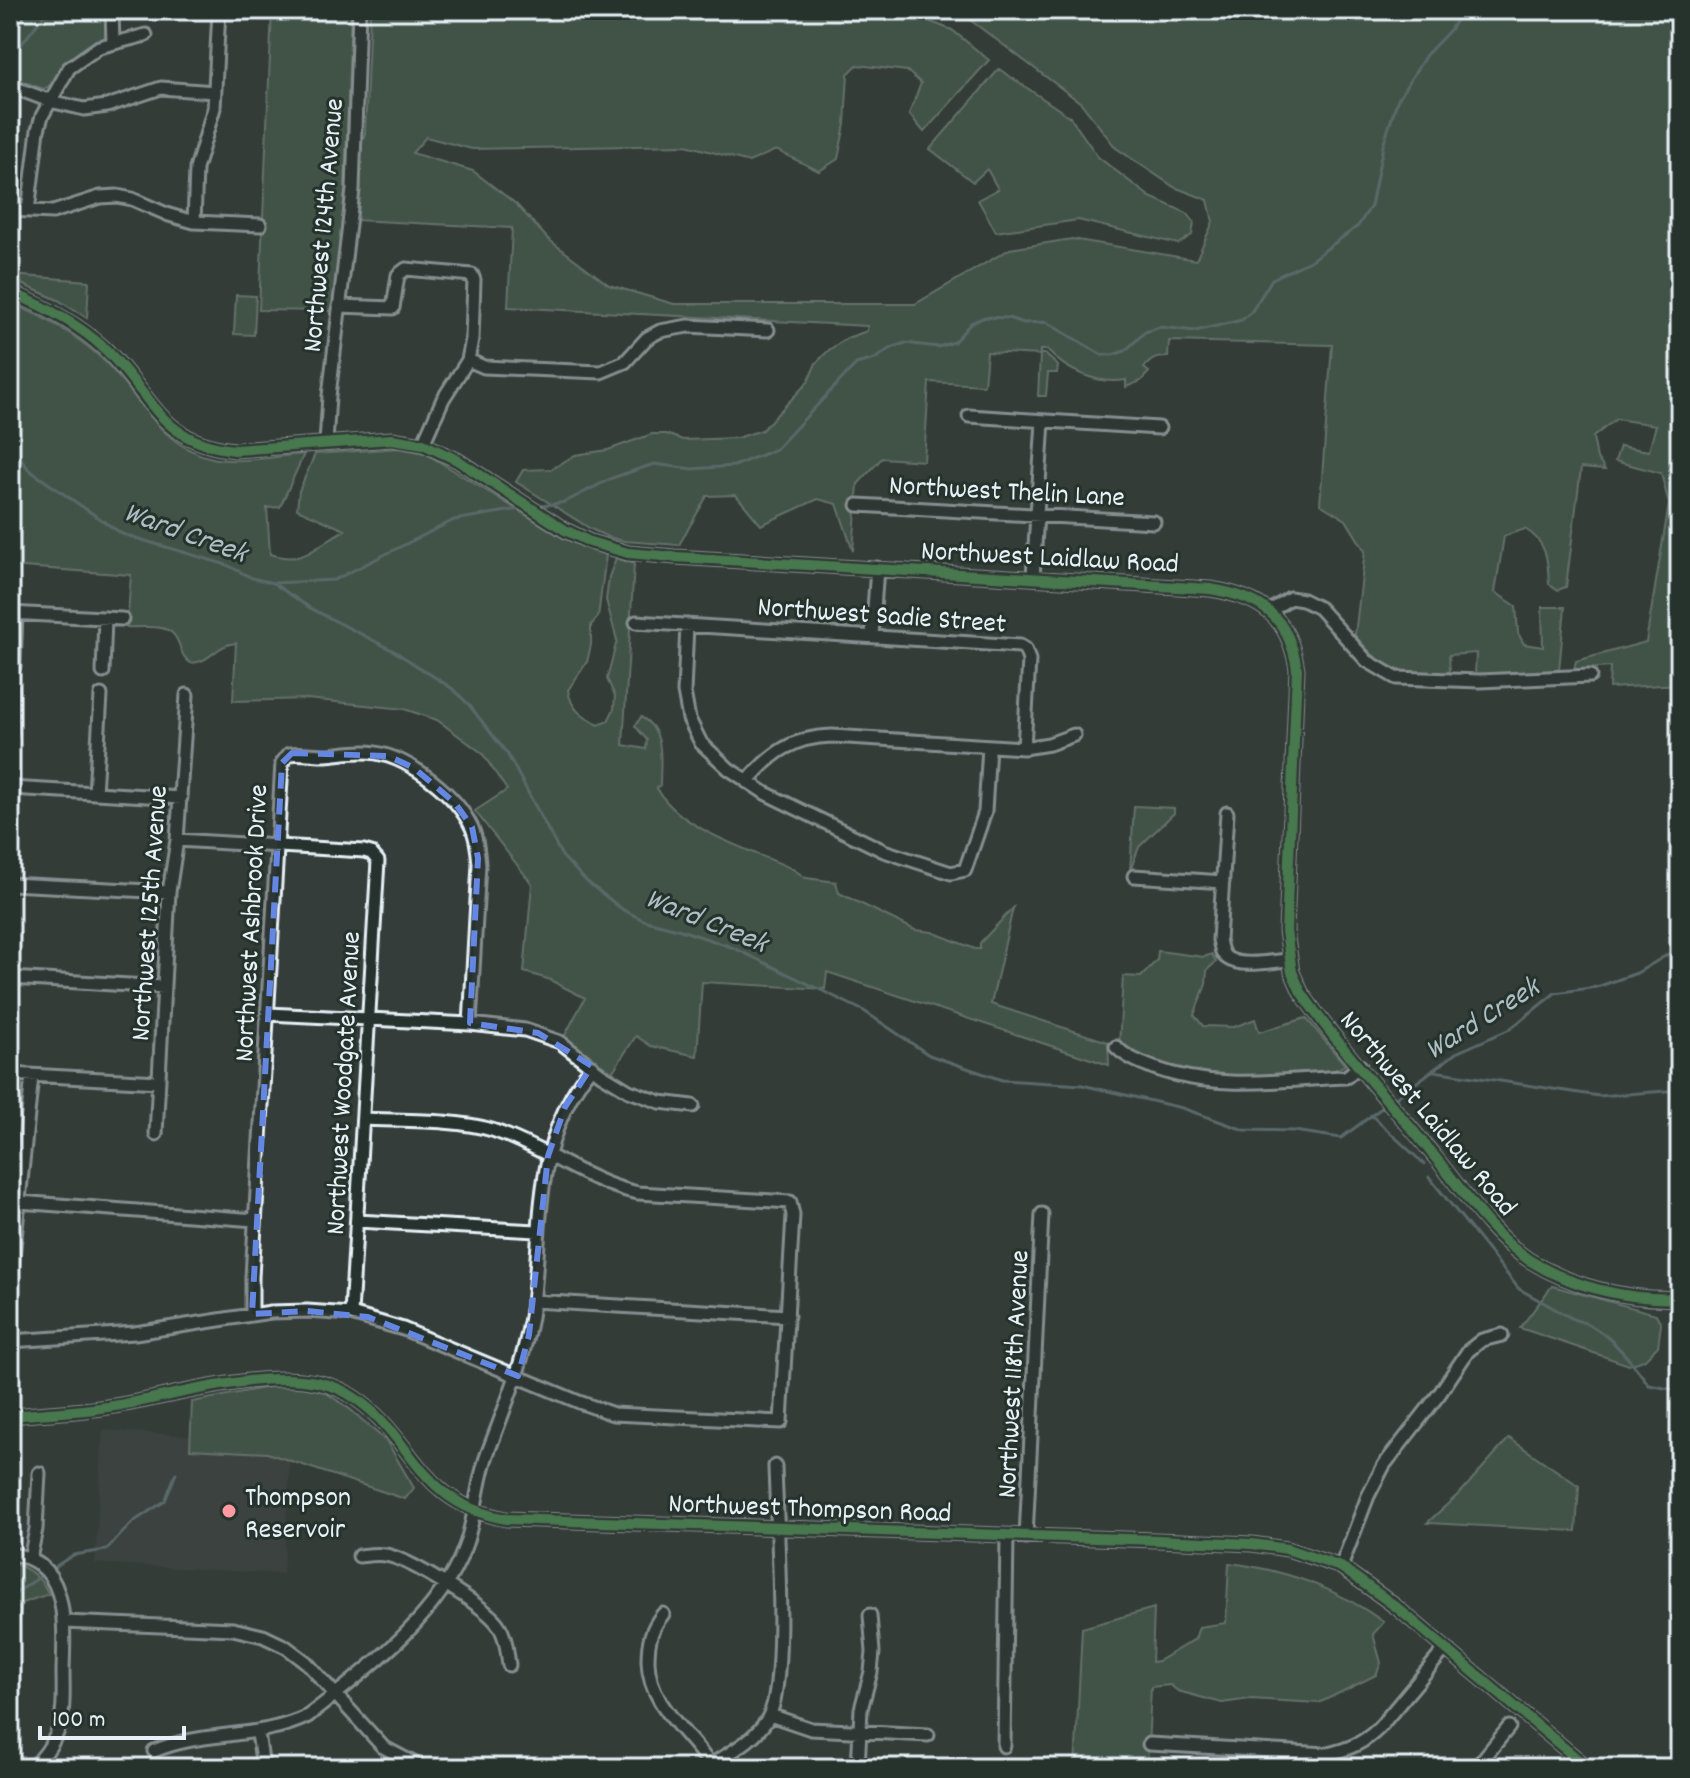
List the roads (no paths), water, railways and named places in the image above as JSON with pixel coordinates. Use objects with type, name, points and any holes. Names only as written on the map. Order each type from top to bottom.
[{"type":"street","points":[[10,20],[15,10]]},
{"type":"street","points":[[112,10],[113,43]]},
{"type":"street","points":[[194,222],[196,169],[212,117],[215,92],[219,10]]},
{"type":"street","name":"Northwest 124th Avenue","points":[[326,443],[353,190],[359,10]]},
{"type":"street","points":[[28,211],[38,130],[69,68],[85,55],[113,43],[146,35]]},
{"type":"street","points":[[10,86],[72,107],[95,108],[161,88],[215,92]]},
{"type":"street","points":[[10,210],[66,210],[91,200],[117,196],[194,222],[260,225]]},
{"type":"street","points":[[339,306],[393,308],[398,275],[406,269],[472,275],[472,339],[468,360],[443,399],[423,444]]},
{"type":"street","name":"Northwest Laidlaw Road","points":[[10,292],[59,315],[85,332],[117,361],[173,429],[211,448],[235,450],[392,439],[423,444],[467,466],[565,530],[613,549],[675,557],[1210,589],[1235,593],[1270,611],[1288,633],[1297,669],[1286,913],[1289,960],[1301,992],[1483,1215],[1521,1254],[1548,1271],[1601,1289],[1644,1298],[1680,1298]]},
{"type":"street","points":[[468,360],[484,367],[601,372],[625,362],[647,338],[660,331],[688,326],[768,330]]},
{"type":"street","points":[[969,416],[1159,428]]},
{"type":"street","points":[[1033,577],[1043,421]]},
{"type":"street","name":"Northwest Thelin Lane","points":[[858,505],[1154,522]]},
{"type":"street","points":[[872,636],[877,568]]},
{"type":"street","points":[[1270,611],[1290,598],[1311,603],[1324,613],[1367,661],[1386,674],[1405,680],[1480,681],[1590,676]]},
{"type":"street","points":[[14,667],[13,613],[122,619]]},
{"type":"street","points":[[103,672],[105,618]]},
{"type":"street","name":"Northwest Sadie Street","points":[[636,622],[1013,644],[1025,649],[1029,660],[1024,748]]},
{"type":"street","points":[[687,625],[684,692],[689,719],[701,743],[729,769],[765,793],[884,851],[946,871],[961,872],[969,863],[985,812],[989,746]]},
{"type":"street","points":[[10,735],[12,690]]},
{"type":"street","points":[[95,793],[101,695]]},
{"type":"street","name":"Northwest 125th Avenue","points":[[156,1134],[169,892],[181,798],[187,695]]},
{"type":"street","points":[[747,782],[771,755],[788,744],[809,738],[832,736],[1024,748],[1049,744],[1074,735]]},
{"type":"street","name":"Northwest Ashbrook Drive","points":[[252,1314],[282,763],[292,753],[328,755],[372,752],[388,756],[414,768],[455,803],[472,827],[478,858],[470,1024]]},
{"type":"street","points":[[10,788],[181,798]]},
{"type":"street","points":[[1227,813],[1219,940],[1226,958],[1239,962],[1289,960]]},
{"type":"street","points":[[177,840],[277,847]]},
{"type":"street","name":"Northwest Woodgate Avenue","points":[[277,847],[364,851],[374,856],[378,865],[351,1314]]},
{"type":"street","points":[[1134,876],[1223,882]]},
{"type":"street","points":[[10,884],[169,892]]},
{"type":"street","points":[[10,978],[164,987]]},
{"type":"street","points":[[268,1014],[470,1024],[525,1030],[550,1038],[609,1080],[639,1095],[671,1104],[693,1106]]},
{"type":"street","points":[[1116,1047],[1128,1056],[1171,1074],[1219,1083],[1346,1077],[1360,1066]]},
{"type":"street","points":[[154,1751],[182,1742],[258,1733],[308,1716],[415,1624],[446,1586],[464,1549],[487,1455],[527,1345],[537,1231],[548,1156],[565,1107],[592,1066]]},
{"type":"street","points":[[10,1074],[159,1082]]},
{"type":"street","points":[[10,1286],[32,1076]]},
{"type":"street","points":[[10,1341],[135,1333],[252,1314],[290,1311],[351,1314],[403,1329],[613,1414],[781,1422],[792,1204],[788,1200],[638,1193],[482,1127],[363,1119]]},
{"type":"street","points":[[19,1202],[255,1220]]},
{"type":"street","name":"Northwest 118th Avenue","points":[[1026,1537],[1042,1214]]},
{"type":"street","points":[[357,1221],[537,1231]]},
{"type":"street","points":[[533,1301],[788,1316]]},
{"type":"street","points":[[1341,1567],[1373,1484],[1392,1454],[1440,1393],[1468,1351],[1482,1340],[1502,1335]]},
{"type":"street","name":"Northwest Thompson Road","points":[[10,1416],[111,1407],[266,1379],[307,1380],[327,1384],[364,1404],[433,1483],[456,1501],[491,1516],[519,1521],[1252,1544],[1301,1552],[1341,1567],[1377,1591],[1588,1768]]},
{"type":"street","points":[[663,1614],[650,1634],[650,1680],[664,1709],[712,1767],[761,1728],[770,1715],[778,1673],[775,1466]]},
{"type":"street","points":[[30,1559],[36,1529],[39,1473]]},
{"type":"street","points":[[1004,1746],[1007,1536]]},
{"type":"street","points":[[10,1554],[30,1559],[49,1575],[60,1593],[64,1622],[62,1715],[48,1750],[32,1768]]},
{"type":"street","points":[[359,1556],[388,1555],[406,1562],[481,1609],[496,1623],[505,1641],[509,1665]]},
{"type":"street","points":[[858,1768],[862,1698],[871,1672],[873,1652],[870,1615]]},
{"type":"street","points":[[64,1622],[246,1631],[275,1641],[296,1654],[383,1747],[423,1768]]},
{"type":"street","points":[[1149,1744],[1328,1754],[1350,1749],[1368,1740],[1445,1649]]},
{"type":"street","points":[[770,1715],[811,1729],[928,1735]]},
{"type":"street","points":[[1476,1768],[1509,1727]]},
{"type":"street","points":[[258,1733],[263,1768]]},
{"type":"street","points":[[1328,1754],[1329,1768]]},
{"type":"waterway","points":[[10,49],[17,50],[48,10]]},
{"type":"waterway","points":[[542,506],[565,502],[612,478],[654,464],[692,469],[734,466],[776,449],[856,364],[875,359],[905,343],[938,347],[954,342],[971,323],[985,317],[1008,318],[1024,323],[1046,322],[1102,355],[1125,351],[1145,332],[1160,327],[1195,331],[1242,320],[1252,311],[1272,279],[1310,261],[1358,226],[1371,206],[1383,146],[1397,101],[1426,55],[1450,30],[1462,10]]},
{"type":"waterway","name":"Ward Creek","points":[[10,442],[29,470],[122,534],[227,565],[252,578],[273,583],[310,608],[394,651],[453,689],[508,755],[562,856],[586,881],[622,909],[643,920],[734,948],[864,1011],[929,1055],[1002,1080],[1082,1085],[1182,1108],[1244,1130],[1294,1131],[1341,1138],[1383,1107]]},
{"type":"waterway","points":[[274,583],[334,580],[454,520],[519,509]]},
{"type":"waterway","name":"Ward Creek","points":[[1397,1097],[1456,1053],[1510,1029],[1555,993],[1597,987],[1637,973],[1680,947]]},
{"type":"waterway","points":[[1434,1071],[1599,1096],[1680,1090]]},
{"type":"waterway","points":[[1371,1115],[1424,1164]]},
{"type":"waterway","points":[[1429,1177],[1519,1289],[1597,1329],[1617,1346],[1649,1385],[1680,1391]]},
{"type":"waterway","points":[[50,1570],[73,1555],[106,1550],[133,1522],[165,1501],[176,1473]]},
{"type":"waterway","points":[[10,1597],[44,1574]]},
{"type":"place","name":"Thompson Reservoir","points":[[229,1511]]}]
